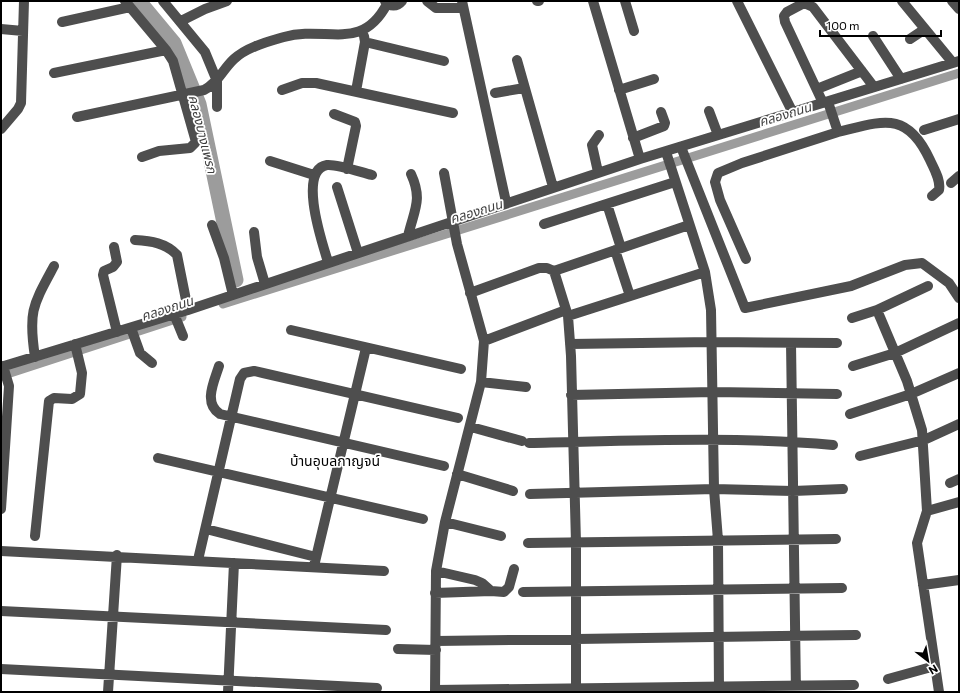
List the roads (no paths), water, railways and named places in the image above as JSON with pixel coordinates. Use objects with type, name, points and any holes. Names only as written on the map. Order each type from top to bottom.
[{"type":"street","points":[[1,129],[18,109],[21,103],[24,1]]},
{"type":"street","points":[[163,1],[205,52],[217,81],[217,107]]},
{"type":"street","points":[[181,21],[205,8],[227,1]]},
{"type":"street","points":[[77,117],[204,90],[217,81],[235,58],[257,46],[299,34],[340,35],[363,30],[380,16],[386,2],[395,6],[402,1]]},
{"type":"street","points":[[427,1],[436,8],[462,4],[506,202]]},
{"type":"street","points":[[593,1],[640,158]]},
{"type":"street","points":[[625,1],[634,31]]},
{"type":"street","points":[[737,1],[792,113]]},
{"type":"street","points":[[1,509],[5,407],[9,386],[3,368],[35,357],[75,347],[117,332],[132,330],[328,262],[408,236],[453,224],[506,202],[640,158],[667,154],[681,147],[718,135],[792,113],[827,105],[874,87],[956,62],[925,29],[902,1]]},
{"type":"street","points":[[952,1],[959,9]]},
{"type":"street","points":[[838,130],[785,22],[784,16],[787,12],[804,3],[814,7],[874,87]]},
{"type":"street","points":[[62,22],[128,4],[166,50],[177,70],[185,94],[196,142],[195,145],[186,149],[153,152],[142,157]]},
{"type":"street","points":[[1,29],[23,31]]},
{"type":"street","points":[[910,39],[925,29]]},
{"type":"street","points":[[356,92],[365,42],[363,30]]},
{"type":"street","points":[[873,36],[901,79]]},
{"type":"street","points":[[365,42],[444,61]]},
{"type":"street","points":[[54,73],[166,50]]},
{"type":"street","points":[[517,60],[553,187]]},
{"type":"street","points":[[817,89],[862,71]]},
{"type":"street","points":[[619,90],[654,79]]},
{"type":"street","points":[[282,90],[310,82],[453,113]]},
{"type":"street","points":[[495,93],[524,88]]},
{"type":"street","points":[[709,111],[718,135]]},
{"type":"street","points":[[633,138],[664,126],[661,112]]},
{"type":"street","points":[[334,114],[355,122],[356,126],[347,169]]},
{"type":"street","points":[[924,130],[959,119]]},
{"type":"street","points":[[746,259],[720,200],[715,182],[718,173],[742,163],[838,130],[881,121],[898,124],[914,134],[929,158],[939,182],[939,190],[932,196]]},
{"type":"street","points":[[598,172],[592,145],[599,136]]},
{"type":"street","points":[[681,147],[745,308],[851,286],[905,265],[922,263],[949,283],[959,298]]},
{"type":"street","points":[[667,154],[705,272],[711,310],[714,489],[718,540],[720,638],[719,690]]},
{"type":"street","points":[[270,161],[314,175]]},
{"type":"street","points":[[328,262],[318,228],[314,202],[314,175],[319,169],[328,165],[372,175]]},
{"type":"street","points":[[444,173],[457,244],[484,341],[482,382],[445,522],[436,571],[435,691],[796,689],[854,685]]},
{"type":"street","points":[[408,236],[418,201],[418,191],[411,174]]},
{"type":"street","points":[[544,224],[675,180]]},
{"type":"street","points":[[337,187],[358,253]]},
{"type":"street","points":[[607,204],[630,296]]},
{"type":"street","points":[[212,225],[224,258],[233,295]]},
{"type":"street","points":[[470,293],[539,268],[548,268],[554,271],[690,225]]},
{"type":"street","points":[[254,232],[257,257],[265,284]]},
{"type":"street","points":[[136,240],[156,242],[173,251],[177,255],[188,310]]},
{"type":"street","points":[[114,247],[117,262],[113,267],[104,272],[103,275],[117,332]]},
{"type":"street","points":[[35,357],[31,331],[31,317],[34,305],[54,266]]},
{"type":"street","points":[[554,271],[567,313],[570,344],[576,542],[576,690]]},
{"type":"street","points":[[484,341],[567,313],[630,296],[705,272]]},
{"type":"street","points":[[852,318],[877,310],[928,286]]},
{"type":"street","points":[[877,310],[911,394],[924,440],[928,511],[917,544],[939,692]]},
{"type":"street","points":[[174,316],[181,333]]},
{"type":"street","points":[[853,366],[895,353],[959,323]]},
{"type":"street","points":[[132,330],[140,352],[152,363]]},
{"type":"street","points":[[291,330],[461,369]]},
{"type":"street","points":[[570,344],[712,342],[837,343]]},
{"type":"street","points":[[791,343],[796,689]]},
{"type":"street","points":[[36,536],[49,401],[52,398],[72,400],[79,397],[81,384],[80,364],[75,347]]},
{"type":"street","points":[[315,562],[366,348]]},
{"type":"street","points":[[219,366],[210,400],[212,406],[220,414],[343,441],[444,466]]},
{"type":"street","points":[[198,560],[233,417],[240,379],[244,373],[263,373],[458,418]]},
{"type":"street","points":[[850,414],[911,394],[959,373]]},
{"type":"street","points":[[482,382],[526,387]]},
{"type":"street","points":[[571,395],[713,392],[837,394]]},
{"type":"street","points":[[860,456],[924,440],[959,424]]},
{"type":"street","points":[[470,427],[526,442],[714,440],[792,441],[833,444]]},
{"type":"street","points":[[158,458],[330,499],[423,519]]},
{"type":"street","points":[[457,474],[513,491]]},
{"type":"street","points":[[530,494],[714,489],[793,491],[843,489]]},
{"type":"street","points":[[928,511],[959,502]]},
{"type":"street","points":[[445,522],[500,536]]},
{"type":"street","points":[[206,529],[315,562]]},
{"type":"street","points":[[528,543],[836,539]]},
{"type":"street","points":[[1,551],[117,555],[234,563],[315,562],[384,571]]},
{"type":"street","points":[[108,692],[117,555]]},
{"type":"street","points":[[228,692],[230,622],[234,563]]},
{"type":"street","points":[[435,593],[504,592],[506,591],[514,569]]},
{"type":"street","points":[[436,571],[475,580],[482,583],[491,591]]},
{"type":"street","points":[[923,585],[959,580]]},
{"type":"street","points":[[523,592],[576,590],[842,588]]},
{"type":"street","points":[[1,611],[386,630]]},
{"type":"street","points":[[398,649],[576,640],[856,635]]},
{"type":"street","points":[[888,679],[935,666]]},
{"type":"street","points":[[1,669],[377,688]]},
{"type":"waterway","name":"คลองบางแพรก","points":[[139,1],[174,43],[199,104],[236,280]]},
{"type":"waterway","name":"คลองถนน","points":[[223,304],[959,73]]},
{"type":"waterway","name":"คลองถนน","points":[[1,376],[182,317]]},
{"type":"district","name":"บ้านอุบลกาญจน์","points":[[335,461]]}]
